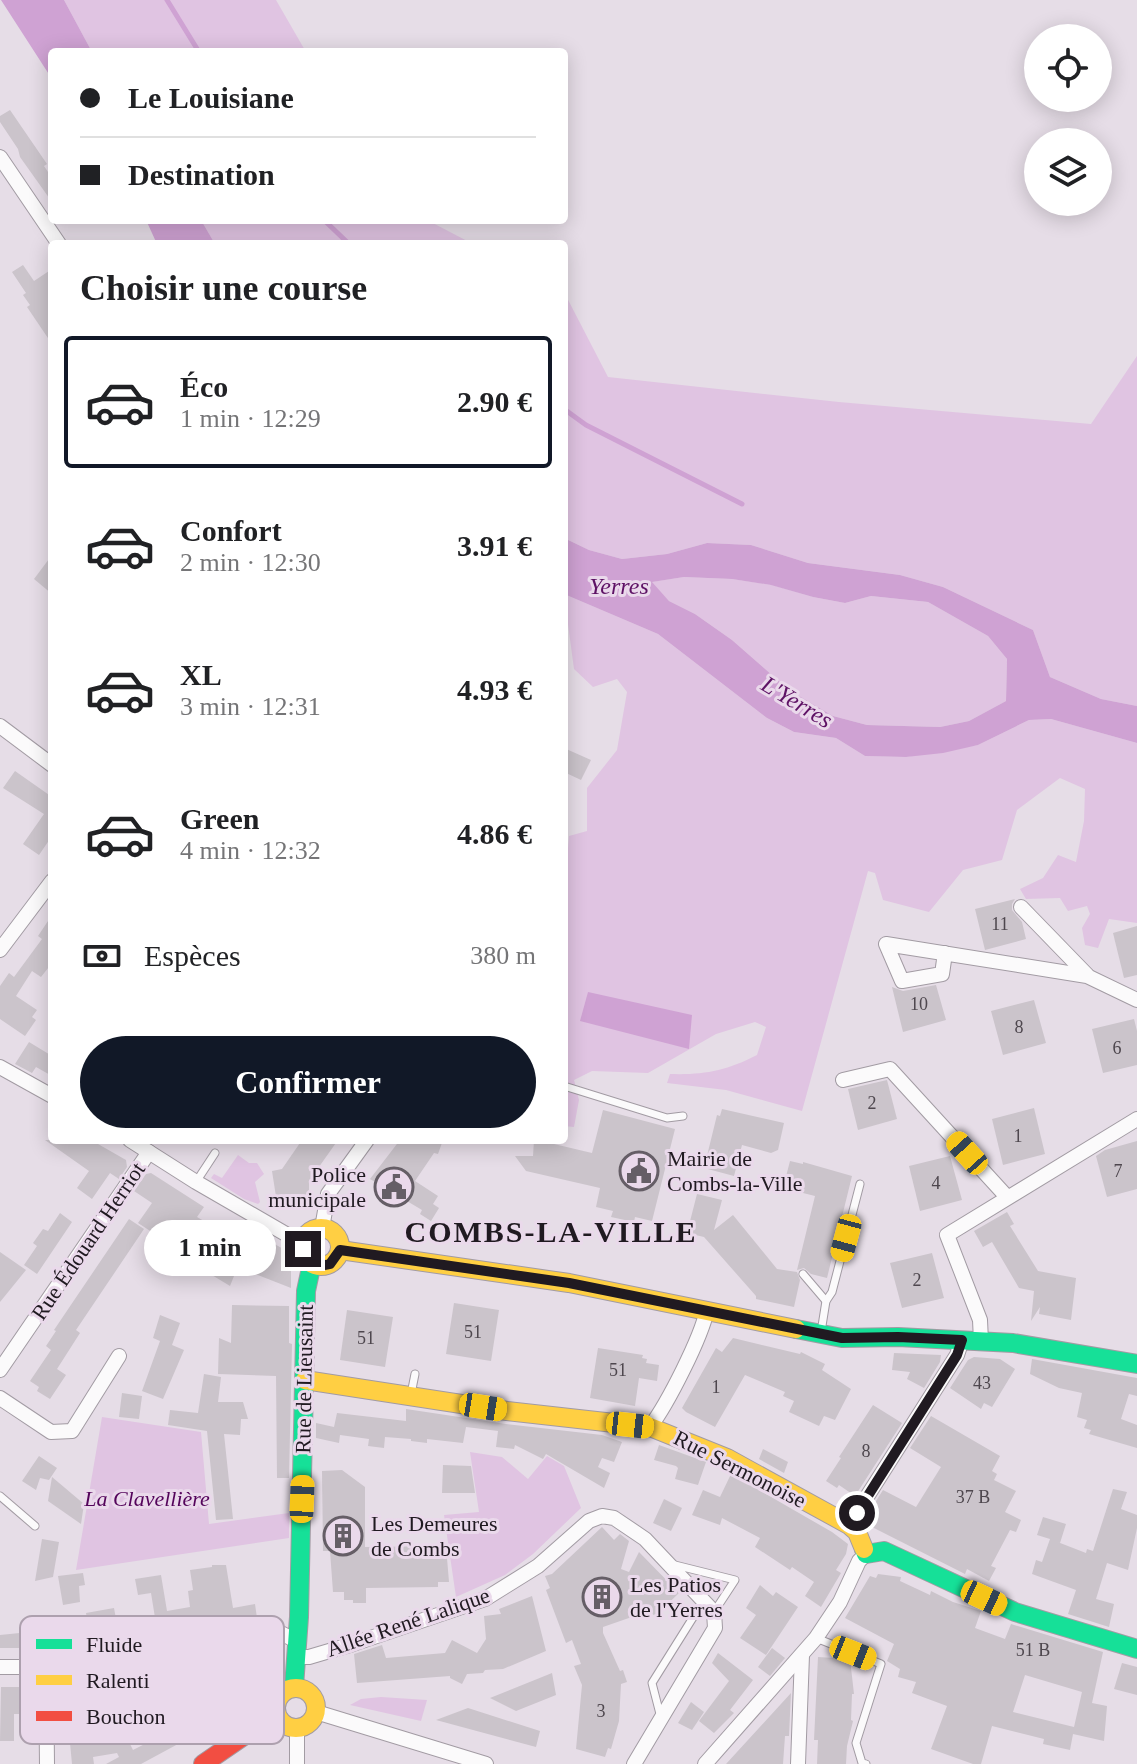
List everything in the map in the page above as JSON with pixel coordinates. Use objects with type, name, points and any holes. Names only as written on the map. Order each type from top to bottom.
[{"type":"main road","points":[[322,1228],[338,1237],[340,1250],[330,1264],[312,1263],[304,1255],[303,1244],[312,1230],[322,1228]]},
{"type":"main road","points":[[340,1250],[569,1283],[842,1338],[898,1337],[1013,1343],[1137,1364]]},
{"type":"main road","name":"Rue de Lieusaint","points":[[294,1687],[298,1649],[306,1291],[312,1263]]},
{"type":"main road","name":"Rue Sermonoise","points":[[305,1380],[507,1411],[650,1427],[700,1444],[849,1525]]},
{"type":"main road","points":[[849,1525],[857,1532],[866,1554],[884,1551],[1015,1612],[1137,1649]]},
{"type":"main road","points":[[284,1693],[294,1687],[311,1694],[316,1712],[309,1723],[297,1728],[284,1725]]},
{"type":"main road","points":[[203,1764],[232,1744]]},
{"type":"street","points":[[0,157],[56,240]]},
{"type":"street","points":[[0,726],[48,762]]},
{"type":"street","points":[[0,950],[48,886]]},
{"type":"street","points":[[1021,907],[1087,976]]},
{"type":"street","points":[[945,953],[1087,976],[1137,1000]]},
{"type":"street","points":[[0,1067],[48,1094]]},
{"type":"street","points":[[843,1080],[890,1069],[1007,1197]]},
{"type":"street","points":[[849,1525],[957,1355],[971,1341],[980,1320],[947,1235],[1137,1119]]},
{"type":"street","points":[[136,1144],[303,1244]]},
{"type":"street","points":[[322,1228],[328,1194],[364,1144]]},
{"type":"street","name":"Rue Édouard Herriot","points":[[0,1370],[149,1152]]},
{"type":"street","points":[[650,1427],[659,1416],[707,1310]]},
{"type":"street","points":[[0,1398],[51,1432],[72,1431],[119,1356]]},
{"type":"street","name":"Allée René Lalique","points":[[298,1649],[309,1657],[485,1599],[538,1566],[589,1521],[602,1516],[614,1518],[645,1539],[709,1606]]},
{"type":"street","points":[[705,1764],[816,1638],[840,1602],[859,1561],[866,1554]]},
{"type":"street","points":[[634,1764],[715,1628],[709,1606]]},
{"type":"street","points":[[284,1636],[298,1649]]},
{"type":"street","points":[[798,1764],[802,1655]]},
{"type":"street","points":[[316,1712],[486,1764]]},
{"type":"street","points":[[297,1728],[297,1764]]},
{"type":"street","points":[[47,1744],[47,1764]]},
{"type":"lane","points":[[568,1087],[667,1118],[683,1116]]},
{"type":"lane","points":[[196,1182],[215,1153]]},
{"type":"lane","points":[[820,1334],[826,1301],[832,1292],[860,1184]]},
{"type":"lane","points":[[803,1274],[826,1301]]},
{"type":"lane","points":[[411,1396],[415,1374]]},
{"type":"lane","points":[[0,1496],[35,1526]]},
{"type":"lane","points":[[661,1719],[652,1683],[709,1606],[735,1580],[669,1564]]},
{"type":"lane","points":[[816,1638],[881,1664],[856,1743],[862,1763],[866,1764]]},
{"type":"green space","points":[[64,0],[276,0],[304,48],[90,48]]},
{"type":"green space","points":[[203,224],[435,224],[465,240],[213,240]]},
{"type":"green space","points":[[568,300],[608,377],[839,402],[1091,424],[1137,356],[1137,706],[1101,699],[1050,677],[1033,630],[943,587],[900,575],[808,563],[751,545],[707,543],[667,554],[622,559],[589,550],[568,540]]},
{"type":"green space","points":[[684,577],[772,585],[845,603],[871,596],[928,602],[988,636],[1007,659],[1006,701],[969,721],[940,727],[867,725],[833,716],[789,690],[732,640],[695,614],[669,601],[651,582]]},
{"type":"green space","points":[[568,596],[658,634],[767,718],[794,732],[836,738],[865,756],[906,757],[978,745],[1029,720],[1051,719],[1137,743],[1137,923],[1109,919],[1098,948],[1085,945],[1082,928],[1090,914],[1087,906],[1068,911],[1060,898],[1026,899],[1020,889],[1043,878],[1058,855],[1076,862],[1084,821],[1085,789],[1060,778],[1017,810],[1002,860],[963,870],[929,912],[883,900],[875,873],[868,871],[802,1111],[726,1090],[667,1083],[670,1074],[715,1071],[757,1055],[766,1027],[755,1022],[716,1034],[648,1073],[592,1071],[574,1080],[579,1100],[574,1127],[568,1126],[569,836],[587,831],[587,788],[617,750],[627,692],[617,679],[593,687],[574,669]]},
{"type":"green space","points":[[238,1155],[249,1163],[257,1163],[264,1174],[255,1182],[258,1204],[244,1199],[211,1178],[214,1174],[222,1178]]},
{"type":"green space","name":"La Clavellière","points":[[102,1417],[201,1432],[209,1524],[289,1513],[289,1538],[76,1570]]},
{"type":"green space","points":[[470,1452],[502,1457],[528,1479],[547,1456],[564,1466],[581,1508],[533,1554],[505,1575],[456,1597],[444,1515],[479,1512]]},
{"type":"green space","points":[[361,1699],[427,1700],[421,1721],[350,1705]]},
{"type":"water","points":[[1,0],[64,0],[90,48],[48,48],[48,73]]},
{"type":"water","points":[[148,224],[203,224],[213,240],[155,240]]},
{"type":"water","name":"Yerres","points":[[568,540],[589,550],[622,559],[667,554],[707,543],[751,545],[808,563],[900,575],[943,587],[1033,630],[1050,677],[1101,699],[1137,706],[1137,743],[1051,719],[1029,720],[978,745],[943,753],[906,757],[865,756],[836,738],[794,732],[767,718],[658,634],[568,596]],"holes":[[[684,577],[732,579],[845,603],[871,596],[928,602],[988,636],[1007,659],[1006,701],[969,721],[940,727],[867,725],[833,716],[789,690],[732,640],[695,614],[669,601],[652,582]]]},
{"type":"water","points":[[588,992],[692,1015],[689,1049],[580,1021]]},
{"type":"building","points":[[10,110],[47,164],[44,166],[48,172],[48,196],[20,157],[0,122],[0,116]]},
{"type":"building","points":[[23,265],[34,281],[48,272],[48,338],[27,307],[30,305],[23,295],[26,293],[12,272]]},
{"type":"building","points":[[48,560],[48,591],[34,579]]},
{"type":"building","points":[[568,750],[591,760],[581,780],[568,774]]},
{"type":"building","points":[[15,771],[48,794],[48,842],[39,855],[23,844],[44,814],[3,788]]},
{"type":"building","points":[[1015,899],[1012,910],[1022,922],[1026,939],[985,950],[975,909]]},
{"type":"building","points":[[48,921],[48,968],[41,977],[32,971],[16,996],[37,1010],[32,1017],[36,1020],[25,1036],[0,1019],[0,986],[9,973],[14,977],[42,939],[38,936]]},
{"type":"building","points":[[1137,926],[1137,975],[1124,978],[1113,933]]},
{"type":"building","points":[[936,985],[946,1020],[903,1032],[892,987],[903,991]]},
{"type":"building","points":[[1034,1000],[1046,1043],[1003,1055],[991,1011]]},
{"type":"building","points":[[1134,1019],[1137,1065],[1103,1073],[1092,1029]]},
{"type":"building","points":[[29,1042],[48,1054],[48,1074],[36,1067],[32,1073],[15,1064]]},
{"type":"building","points":[[887,1080],[897,1119],[858,1130],[848,1089]]},
{"type":"building","points":[[1034,1108],[1045,1154],[1003,1165],[992,1119]]},
{"type":"building","points":[[722,1109],[784,1123],[778,1150],[771,1153],[742,1145],[734,1176],[704,1168],[717,1115],[720,1116]]},
{"type":"building","name":"Mairie de Combs-la-Ville","points":[[603,1110],[675,1129],[652,1221],[635,1217],[634,1222],[611,1217],[613,1211],[596,1207],[600,1188],[526,1171],[515,1156],[533,1156],[534,1144],[554,1144],[592,1153]]},
{"type":"building","points":[[1137,1141],[1137,1189],[1107,1197],[1096,1156],[1105,1150]]},
{"type":"building","points":[[51,1144],[98,1144],[126,1160],[127,1167],[119,1179],[110,1173],[92,1199],[77,1188],[89,1171]]},
{"type":"building","points":[[299,1144],[335,1144],[309,1181],[309,1198],[277,1203],[272,1171],[282,1169]]},
{"type":"building","points":[[397,1144],[442,1144],[438,1154],[434,1153],[415,1181],[438,1196],[433,1204],[439,1208],[431,1221],[420,1214],[422,1210],[370,1179]]},
{"type":"building","points":[[950,1156],[962,1200],[920,1211],[909,1166]]},
{"type":"building","points":[[790,1161],[852,1176],[827,1278],[811,1274],[804,1268],[797,1270],[815,1196],[783,1188]]},
{"type":"building","points":[[151,1173],[204,1207],[197,1217],[223,1232],[231,1234],[238,1223],[285,1250],[291,1260],[291,1288],[250,1272],[248,1276],[236,1271],[230,1286],[192,1263],[179,1253],[181,1251],[138,1223],[152,1203],[134,1191],[146,1174]]},
{"type":"building","points":[[697,1194],[722,1200],[714,1230],[733,1215],[777,1269],[797,1272],[800,1280],[794,1307],[756,1299],[704,1237],[687,1233]]},
{"type":"building","points":[[1007,1212],[1014,1224],[1010,1226],[1038,1271],[1076,1278],[1071,1320],[1039,1314],[1040,1307],[1031,1321],[1034,1291],[1019,1288],[992,1242],[983,1247],[974,1231]]},
{"type":"building","points":[[60,1213],[72,1222],[37,1274],[24,1265],[37,1246],[33,1243],[43,1229],[48,1231]]},
{"type":"building","points":[[129,1219],[144,1229],[76,1330],[80,1333],[57,1369],[66,1375],[50,1399],[37,1391],[39,1387],[30,1381],[51,1350],[46,1346],[54,1330]]},
{"type":"building","points":[[0,1252],[26,1270],[0,1302]]},
{"type":"building","points":[[932,1253],[944,1298],[902,1308],[890,1263]]},
{"type":"building","points":[[454,1303],[499,1310],[491,1361],[446,1354]]},
{"type":"building","points":[[232,1305],[289,1306],[289,1343],[292,1344],[289,1478],[277,1478],[276,1376],[218,1374],[219,1338],[231,1343]]},
{"type":"building","points":[[347,1310],[393,1317],[385,1367],[340,1360]]},
{"type":"building","points":[[160,1315],[180,1323],[172,1345],[184,1350],[163,1399],[142,1391],[160,1341],[153,1338]]},
{"type":"building","points":[[733,1338],[801,1352],[825,1364],[822,1370],[851,1389],[835,1420],[824,1416],[819,1426],[789,1412],[794,1401],[783,1396],[785,1392],[745,1375],[715,1427],[686,1412],[682,1408],[716,1348],[722,1352]]},
{"type":"building","points":[[598,1348],[643,1355],[646,1363],[659,1365],[657,1381],[639,1378],[635,1406],[590,1398]]},
{"type":"building","points":[[894,1353],[941,1355],[924,1388],[907,1379],[910,1372],[892,1370]]},
{"type":"building","points":[[974,1357],[1000,1359],[1015,1369],[992,1407],[984,1403],[981,1409],[950,1388],[968,1360]]},
{"type":"building","points":[[1032,1359],[1137,1378],[1137,1396],[1129,1394],[1121,1419],[1137,1425],[1137,1448],[1089,1434],[1091,1430],[1084,1428],[1087,1420],[1077,1417],[1082,1393],[1059,1388],[1030,1374]]},
{"type":"building","points":[[204,1374],[221,1377],[218,1402],[243,1402],[248,1419],[241,1419],[240,1435],[224,1434],[233,1519],[216,1520],[207,1431],[168,1425],[170,1410],[198,1413]]},
{"type":"building","points":[[122,1393],[142,1396],[139,1419],[119,1417]]},
{"type":"building","points":[[873,1405],[902,1423],[855,1496],[839,1485],[837,1488],[826,1481]]},
{"type":"building","points":[[406,1409],[602,1435],[622,1442],[614,1462],[602,1458],[598,1467],[610,1473],[604,1488],[546,1454],[543,1459],[515,1445],[514,1449],[496,1447],[498,1431],[466,1427],[463,1443],[427,1439],[427,1443],[385,1437],[384,1448],[368,1446],[369,1439],[340,1435],[339,1443],[316,1438],[316,1423],[334,1427],[337,1413],[406,1421]]},
{"type":"building","points":[[931,1416],[1000,1456],[992,1471],[997,1474],[994,1480],[1016,1491],[1005,1512],[1021,1520],[1016,1532],[1010,1530],[991,1566],[996,1568],[989,1581],[967,1569],[965,1574],[868,1525],[866,1517],[883,1490],[916,1507],[941,1467],[910,1448]]},
{"type":"building","points":[[659,1445],[706,1462],[698,1485],[675,1479],[676,1466],[654,1460]]},
{"type":"building","points":[[763,1449],[788,1462],[784,1473],[759,1459]]},
{"type":"building","points":[[39,1456],[57,1468],[49,1480],[40,1478],[36,1490],[22,1481]]},
{"type":"building","points":[[443,1465],[471,1466],[475,1493],[442,1493]]},
{"type":"building","name":"Les Demeures de Combs","points":[[342,1470],[365,1487],[365,1547],[446,1546],[449,1582],[438,1582],[438,1587],[366,1588],[366,1603],[344,1600],[344,1592],[333,1592],[330,1551],[323,1551],[322,1471]]},
{"type":"building","points":[[731,1474],[848,1544],[836,1570],[841,1573],[821,1607],[805,1596],[814,1582],[755,1547],[760,1538],[722,1518],[720,1525],[692,1515],[703,1490],[720,1497]]},
{"type":"building","points":[[52,1477],[84,1504],[81,1524],[48,1501]]},
{"type":"building","points":[[1113,1489],[1127,1492],[1121,1509],[1137,1515],[1128,1570],[1107,1563],[1096,1599],[1114,1604],[1109,1627],[1068,1614],[1076,1590],[1032,1574],[1036,1560],[1042,1562],[1050,1539],[1037,1535],[1043,1517],[1066,1524],[1060,1543],[1086,1553],[1087,1549],[1093,1551]]},
{"type":"building","points":[[664,1499],[682,1508],[671,1531],[653,1523]]},
{"type":"building","name":"Les Patios de l'Yerres","points":[[602,1527],[614,1540],[620,1534],[629,1541],[621,1569],[629,1572],[639,1552],[679,1593],[655,1616],[649,1611],[603,1627],[627,1682],[621,1684],[619,1721],[611,1749],[608,1748],[605,1757],[576,1749],[582,1685],[574,1666],[581,1664],[572,1640],[566,1643],[546,1590],[550,1588],[545,1576],[552,1574]]},
{"type":"building","points":[[42,1539],[59,1542],[53,1577],[35,1581]]},
{"type":"building","points":[[226,1565],[233,1608],[255,1604],[257,1616],[155,1616],[151,1593],[138,1595],[135,1579],[161,1575],[167,1611],[190,1607],[188,1591],[193,1590],[190,1570]]},
{"type":"building","points":[[83,1573],[85,1585],[79,1586],[80,1602],[63,1605],[58,1576]]},
{"type":"building","points":[[878,1574],[901,1577],[900,1581],[930,1595],[931,1591],[981,1611],[975,1628],[1005,1639],[1011,1624],[1103,1652],[1092,1703],[1107,1706],[1104,1741],[1073,1734],[1070,1750],[1043,1744],[1044,1739],[992,1726],[981,1764],[931,1749],[947,1706],[912,1693],[916,1682],[898,1677],[900,1669],[887,1661],[894,1644],[845,1618],[870,1576],[876,1578]],"holes":[[[1025,1675],[1082,1692],[1074,1727],[1013,1712]]]},
{"type":"building","points":[[760,1585],[773,1596],[776,1592],[798,1607],[766,1655],[740,1638],[756,1615],[746,1608]]},
{"type":"building","points":[[532,1596],[546,1651],[503,1669],[467,1674],[462,1684],[450,1676],[357,1683],[354,1654],[382,1645],[386,1658],[445,1653],[452,1640],[477,1653],[486,1639],[484,1616],[501,1614],[499,1609]]},
{"type":"building","points":[[114,1608],[115,1616],[87,1616],[86,1613]]},
{"type":"building","points":[[20,1633],[20,1648],[0,1648],[0,1635]]},
{"type":"building","points":[[772,1648],[785,1658],[770,1676],[758,1667]]},
{"type":"building","points":[[718,1653],[753,1680],[730,1710],[734,1713],[714,1733],[699,1721],[729,1681],[712,1663]]},
{"type":"building","points":[[818,1657],[850,1659],[853,1721],[846,1764],[817,1764],[818,1740],[814,1740]]},
{"type":"building","points":[[1122,1663],[1137,1667],[1137,1695],[1114,1689]]},
{"type":"building","points":[[552,1673],[556,1695],[516,1711],[490,1698]]},
{"type":"building","points":[[1,1687],[20,1687],[19,1714],[14,1714],[14,1741],[0,1741]]},
{"type":"building","points":[[791,1693],[789,1736],[785,1736],[783,1764],[726,1764]]},
{"type":"building","points":[[691,1702],[704,1712],[692,1730],[678,1723]]},
{"type":"building","points":[[468,1708],[540,1731],[536,1747],[436,1720]]},
{"type":"building","points":[[70,1744],[130,1744],[133,1750],[145,1744],[178,1744],[141,1764],[106,1764],[119,1757],[117,1753],[93,1757],[94,1764],[72,1764]]},
{"type":"waterway","points":[[167,0],[197,48]]},
{"type":"waterway","points":[[328,224],[345,240]]},
{"type":"waterway","points":[[568,412],[586,425],[742,504]]},
{"type":"traffic: fast","points":[[294,1687],[299,1617],[306,1291],[312,1263]]},
{"type":"traffic: fast","points":[[796,1329],[842,1338],[898,1337],[1013,1343],[1137,1364]]},
{"type":"traffic: fast","points":[[864,1549],[866,1554],[884,1551],[1015,1612],[1137,1649]]},
{"type":"traffic: slow","points":[[321,1228],[334,1234],[340,1247],[334,1260],[321,1266],[308,1260],[302,1247],[308,1234],[321,1228]]},
{"type":"traffic: slow","points":[[340,1250],[569,1283],[796,1329]]},
{"type":"traffic: slow","points":[[305,1380],[507,1411],[650,1427],[727,1458],[849,1525],[857,1532],[864,1549]]},
{"type":"traffic: slow","points":[[284,1692],[288,1689],[304,1689],[315,1700],[316,1708]]},
{"type":"traffic: slow","points":[[284,1724],[288,1727],[304,1727],[315,1716],[316,1708]]},
{"type":"traffic: jam","points":[[203,1764],[232,1744]]},
{"type":"place","name":"Mairie de Combs-la-Ville","points":[[639,1171]]},
{"type":"place","name":"Police municipale","points":[[394,1187]]},
{"type":"place","name":"Les Demeures de Combs","points":[[343,1536]]},
{"type":"place","name":"Les Patios de l'Yerres","points":[[602,1597]]},
{"type":"district","name":"COMBS-LA-VILLE","points":[[551,1231]]},
{"type":"route","points":[[303,1249],[308,1260],[324,1266],[335,1261],[340,1250],[569,1283],[842,1338],[962,1340],[957,1355],[857,1513]]},
{"type":"water label","name":"L'Yerres","points":[[797,702]]}]
